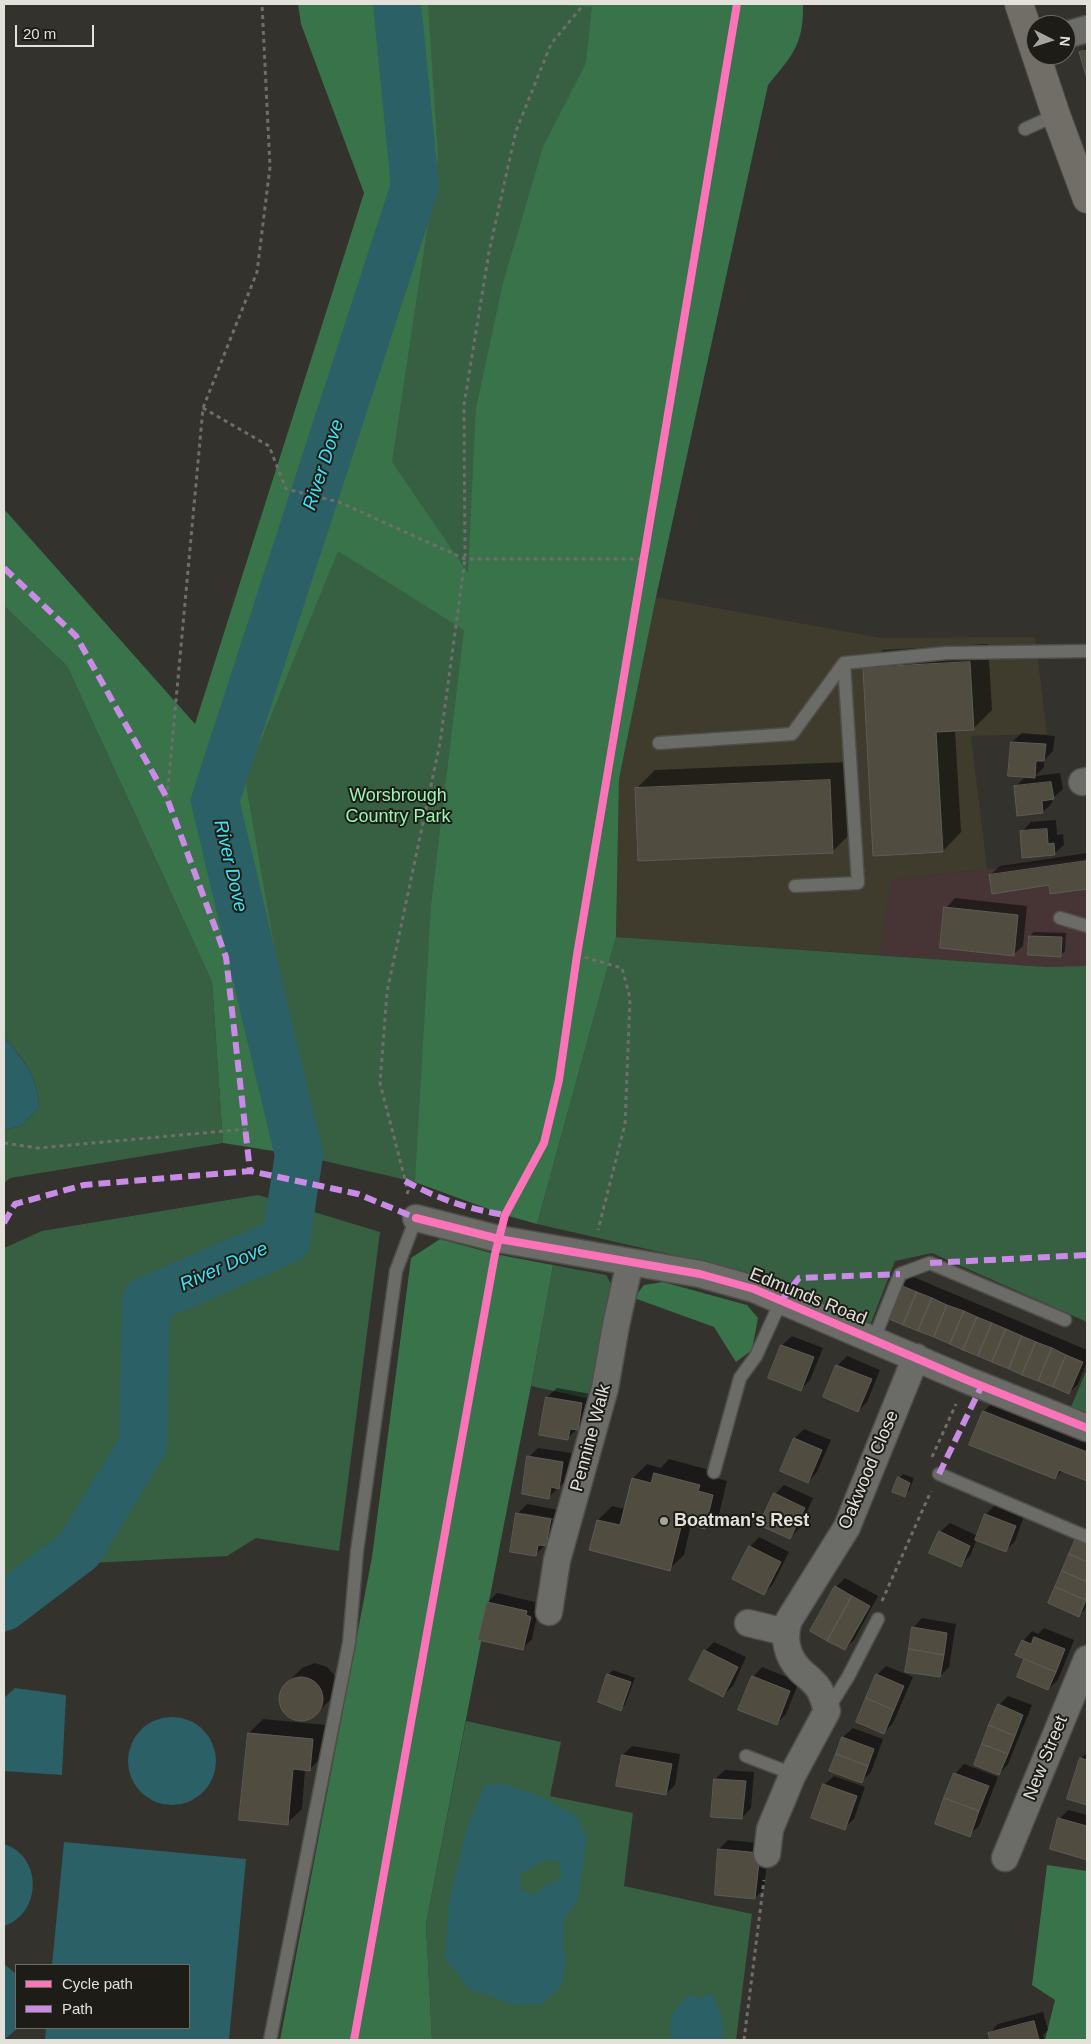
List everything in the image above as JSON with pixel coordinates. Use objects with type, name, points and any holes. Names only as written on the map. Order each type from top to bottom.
[{"type":"main road","points":[[1019,4],[1026,23]]},
{"type":"main road","points":[[1040,65],[1056,115],[1087,199]]},
{"type":"street","name":"Edmunds Road","points":[[411,1208],[499,1239],[700,1274],[754,1289],[967,1380],[1087,1428]]},
{"type":"street","name":"Pennine Walk","points":[[549,1612],[557,1560],[605,1388],[630,1262]]},
{"type":"street","name":"Oakwood Close","points":[[785,1632],[789,1620],[848,1527],[916,1357]]},
{"type":"street","points":[[748,1623],[785,1632],[790,1655],[799,1668],[819,1689],[827,1711],[793,1774],[770,1829],[767,1854]]},
{"type":"street","name":"New Street","points":[[1005,1858],[1087,1659]]},
{"type":"lane","points":[[1025,129],[1056,115]]},
{"type":"lane","points":[[659,743],[792,734],[844,663],[946,653],[1087,651]]},
{"type":"lane","points":[[795,886],[858,883],[844,663]]},
{"type":"lane","points":[[1060,918],[1087,926]]},
{"type":"lane","points":[[270,2040],[349,1643],[357,1551],[396,1271],[411,1208]]},
{"type":"lane","points":[[874,1339],[900,1274],[930,1263],[1065,1320]]},
{"type":"lane","points":[[714,1472],[740,1378],[756,1356],[781,1301]]},
{"type":"lane","points":[[939,1474],[1087,1537]]},
{"type":"lane","points":[[827,1711],[848,1677],[878,1619]]},
{"type":"lane","points":[[746,1756],[793,1774]]},
{"type":"path","points":[[167,798],[203,408],[257,272],[270,167],[262,4]]},
{"type":"path","points":[[411,1208],[380,1083],[387,992],[440,743],[465,559],[464,405],[489,252],[516,131],[551,44],[584,4]]},
{"type":"path","points":[[203,408],[269,446],[286,489],[339,502],[465,559],[643,559]]},
{"type":"path","points":[[642,569],[645,550]]},
{"type":"path","points":[[576,965],[579,945]]},
{"type":"path","points":[[577,955],[622,968],[630,998],[625,1124],[591,1255]]},
{"type":"path","points":[[4,1143],[38,1148],[247,1129]]},
{"type":"path","points":[[931,1458],[967,1380]]},
{"type":"path","points":[[878,1619],[879,1608],[932,1490]]},
{"type":"path","points":[[744,2040],[767,1854]]},
{"type":"shaded area","points":[[656,597],[881,638],[1035,637],[1047,734],[971,736],[987,869],[891,880],[879,955],[616,937],[619,779]]},
{"type":"shaded area","points":[[1087,858],[1087,966],[1046,967],[879,955],[890,880]]},
{"type":"green space","points":[[298,4],[428,4],[438,157],[392,462],[468,573],[476,408],[503,283],[543,147],[586,63],[592,7],[549,4],[803,4],[803,18],[799,40],[784,66],[768,85],[656,597],[619,779],[616,937],[537,1224],[505,1215],[415,1182],[431,906],[464,630],[338,551],[245,779],[311,1157],[223,1143],[212,982],[67,666],[4,606],[4,509],[195,724],[364,193],[301,24]]},
{"type":"green space","name":"Worsbrough Country Park","points":[[397,4],[717,4],[487,1208],[415,1182],[299,1155],[215,801],[415,186]]},
{"type":"green space","points":[[4,606],[67,666],[212,982],[223,1143],[10,1178],[4,1183],[4,1130],[22,1126],[39,1107],[36,1086],[28,1069],[4,1037]]},
{"type":"green space","points":[[616,937],[1046,967],[1087,966],[1087,1322],[932,1253],[895,1261],[870,1325],[730,1268],[537,1224]]},
{"type":"green space","points":[[258,1195],[380,1232],[339,1551],[256,1538],[227,1556],[90,1563],[4,1633],[4,1248],[42,1231]]},
{"type":"green space","points":[[440,1239],[495,1254],[553,1265],[426,1924],[432,2040],[280,2040],[372,1557],[411,1258]]},
{"type":"green space","points":[[553,1265],[606,1275],[615,1291],[595,1400],[531,1386]]},
{"type":"green space","points":[[663,1282],[747,1305],[758,1318],[752,1350],[736,1362],[714,1327],[634,1298],[644,1285]]},
{"type":"green space","points":[[1087,1369],[1087,1413],[1071,1407]]},
{"type":"green space","points":[[466,1721],[561,1742],[550,1796],[633,1813],[624,1886],[752,1914],[736,2040],[432,2040],[426,1924]]},
{"type":"green space","points":[[1047,1865],[1087,1871],[1087,2040],[1045,2040],[1055,2000],[1032,1985]]},
{"type":"water","points":[[4,1037],[23,1061],[32,1077],[36,1086],[39,1107],[22,1126],[4,1130]]},
{"type":"water","points":[[15,1688],[66,1695],[62,1775],[4,1771],[4,1698]]},
{"type":"water","points":[[172,1717],[189,1720],[197,1724],[209,1736],[213,1744],[216,1761],[213,1778],[209,1786],[197,1798],[189,1802],[172,1805],[155,1802],[147,1798],[135,1786],[131,1778],[128,1761],[131,1744],[135,1736],[147,1724],[155,1720]]},
{"type":"water","points":[[505,1784],[544,1798],[576,1816],[587,1837],[578,1900],[564,1920],[563,1944],[566,1958],[562,1984],[543,2004],[516,2005],[469,1989],[445,1958],[450,1896],[468,1825],[485,1785]],"holes":[[[544,1860],[559,1861],[562,1876],[557,1882],[547,1885],[534,1895],[521,1890],[520,1875]]]},
{"type":"water","points":[[64,1842],[246,1859],[229,2040],[45,2040],[46,2029],[190,2029],[190,1964],[52,1964]]},
{"type":"water","points":[[4,1844],[17,1850],[26,1860],[31,1872],[33,1885],[31,1898],[26,1910],[17,1920],[4,1926]]},
{"type":"water","points":[[4,1964],[15,1973],[15,2029],[17,2029],[4,2040]]},
{"type":"water","points":[[711,1993],[723,2022],[721,2040],[671,2040],[671,2019],[679,2005],[690,1994],[700,1998]]},
{"type":"building","points":[[1087,50],[1087,79],[1079,52]]},
{"type":"building","points":[[970,662],[974,730],[936,732],[943,852],[873,856],[863,668]]},
{"type":"building","points":[[1011,742],[1046,744],[1044,761],[1036,761],[1035,778],[1008,776]]},
{"type":"building","points":[[830,780],[833,853],[638,861],[635,788]]},
{"type":"building","points":[[1051,782],[1054,799],[1042,801],[1043,813],[1017,816],[1014,786]]},
{"type":"building","points":[[1047,829],[1048,844],[1054,843],[1055,855],[1022,858],[1020,831]]},
{"type":"building","points":[[1087,861],[1087,889],[1050,894],[1049,885],[992,894],[989,875]]},
{"type":"building","points":[[944,907],[1018,915],[1014,956],[940,948]]},
{"type":"building","points":[[1029,936],[1062,937],[1061,957],[1028,955]]},
{"type":"building","points":[[900,1285],[917,1292],[903,1325],[887,1318]]},
{"type":"building","points":[[917,1292],[932,1298],[918,1331],[903,1325]]},
{"type":"building","points":[[932,1298],[947,1305],[934,1337],[918,1331]]},
{"type":"building","points":[[947,1305],[964,1311],[950,1344],[934,1337]]},
{"type":"building","points":[[964,1311],[977,1317],[963,1350],[950,1344]]},
{"type":"building","points":[[977,1317],[992,1323],[978,1356],[963,1350]]},
{"type":"building","points":[[992,1323],[1006,1329],[992,1362],[978,1356]]},
{"type":"building","points":[[1006,1329],[1022,1336],[1009,1369],[992,1362]]},
{"type":"building","points":[[1022,1336],[1036,1342],[1022,1375],[1009,1369]]},
{"type":"building","points":[[1036,1342],[1052,1348],[1038,1381],[1022,1375]]},
{"type":"building","points":[[781,1345],[814,1357],[801,1391],[768,1378]]},
{"type":"building","points":[[1052,1348],[1066,1355],[1053,1387],[1038,1381]]},
{"type":"building","points":[[1066,1355],[1083,1362],[1069,1394],[1053,1387]]},
{"type":"building","points":[[836,1365],[872,1379],[858,1412],[823,1397]]},
{"type":"building","points":[[546,1397],[582,1403],[578,1430],[570,1429],[568,1440],[539,1435]]},
{"type":"building","points":[[983,1411],[1087,1452],[1087,1481],[1059,1470],[1055,1479],[969,1445]]},
{"type":"building","points":[[794,1438],[822,1450],[808,1483],[780,1471]]},
{"type":"building","points":[[527,1456],[563,1462],[559,1489],[551,1487],[549,1499],[522,1494]]},
{"type":"building","name":"Boatman's Rest","points":[[654,1473],[700,1485],[698,1491],[713,1495],[705,1529],[682,1523],[670,1571],[589,1550],[597,1520],[620,1525],[632,1478],[651,1483]]},
{"type":"building","points":[[898,1477],[910,1483],[905,1497],[892,1492]]},
{"type":"building","points":[[774,1493],[805,1508],[790,1539],[759,1525]]},
{"type":"building","points":[[516,1513],[551,1519],[546,1546],[538,1545],[536,1556],[510,1552]]},
{"type":"building","points":[[985,1514],[1016,1526],[1006,1552],[975,1540]]},
{"type":"building","points":[[939,1531],[970,1546],[961,1567],[929,1553]]},
{"type":"building","points":[[1076,1538],[1087,1543],[1087,1562],[1069,1554]]},
{"type":"building","points":[[749,1546],[781,1562],[764,1595],[732,1579]]},
{"type":"building","points":[[1069,1554],[1087,1562],[1087,1582],[1062,1571]]},
{"type":"building","points":[[1062,1571],[1087,1582],[1086,1600],[1055,1587]]},
{"type":"building","points":[[835,1586],[852,1596],[827,1641],[810,1631]]},
{"type":"building","points":[[1055,1587],[1086,1600],[1079,1617],[1048,1603]]},
{"type":"building","points":[[852,1596],[870,1606],[845,1650],[827,1641]]},
{"type":"building","points":[[487,1602],[527,1611],[526,1615],[531,1617],[523,1650],[478,1640]]},
{"type":"building","points":[[912,1627],[947,1633],[944,1655],[909,1649]]},
{"type":"building","points":[[1034,1637],[1065,1649],[1056,1672],[1015,1655],[1022,1640],[1031,1644]]},
{"type":"building","points":[[909,1649],[944,1655],[940,1677],[905,1672]]},
{"type":"building","points":[[704,1650],[738,1667],[723,1697],[689,1680]]},
{"type":"building","points":[[1024,1659],[1056,1672],[1048,1690],[1017,1677]]},
{"type":"building","points":[[607,1674],[631,1682],[621,1711],[598,1702]]},
{"type":"building","points":[[876,1674],[904,1686],[894,1710],[866,1698]]},
{"type":"building","points":[[752,1676],[790,1691],[777,1725],[738,1710]]},
{"type":"building","points":[[305,1677],[317,1683],[322,1690],[322,1708],[317,1715],[310,1720],[297,1721],[289,1718],[282,1711],[279,1695],[282,1687],[289,1680]]},
{"type":"building","points":[[866,1698],[894,1710],[884,1734],[856,1722]]},
{"type":"building","points":[[998,1704],[1023,1715],[1015,1736],[989,1725]]},
{"type":"building","points":[[989,1725],[1015,1736],[1008,1754],[982,1744]]},
{"type":"building","points":[[248,1733],[313,1739],[310,1771],[293,1769],[288,1825],[239,1820]]},
{"type":"building","points":[[842,1737],[874,1749],[868,1766],[836,1754]]},
{"type":"building","points":[[982,1744],[1008,1754],[999,1775],[974,1765]]},
{"type":"building","points":[[836,1754],[868,1766],[862,1783],[829,1771]]},
{"type":"building","points":[[622,1755],[672,1764],[666,1795],[616,1786]]},
{"type":"building","points":[[1080,1758],[1087,1760],[1087,1805],[1067,1799]]},
{"type":"building","points":[[954,1773],[989,1786],[979,1811],[944,1798]]},
{"type":"building","points":[[714,1779],[746,1781],[742,1819],[711,1817]]},
{"type":"building","points":[[823,1784],[857,1796],[845,1830],[811,1818]]},
{"type":"building","points":[[944,1798],[979,1811],[970,1837],[935,1824]]},
{"type":"building","points":[[1058,1818],[1087,1826],[1087,1860],[1050,1849]]},
{"type":"building","points":[[718,1849],[760,1853],[755,1899],[715,1895]]},
{"type":"building","points":[[1034,2021],[1039,2040],[990,2040],[988,2033]]},
{"type":"waterway","name":"River Dove","points":[[4,1607],[79,1550],[143,1445],[146,1301],[286,1240],[299,1155],[215,801],[415,186],[397,4]]},
{"type":"marked path","points":[[4,568],[76,636],[167,798],[226,957],[250,1171]]},
{"type":"marked path","points":[[4,1223],[15,1204],[84,1185],[250,1171],[358,1194],[416,1218]]},
{"type":"marked path","points":[[405,1181],[454,1202],[505,1215]]},
{"type":"marked path","points":[[930,1263],[1087,1255]]},
{"type":"marked path","points":[[781,1301],[799,1278],[900,1274]]},
{"type":"marked path","points":[[939,1474],[982,1385]]},
{"type":"cycle path","points":[[354,2040],[495,1254],[505,1215],[544,1143],[559,1080],[577,955],[737,4]]},
{"type":"cycle path","points":[[416,1218],[499,1239],[700,1274],[754,1289],[967,1380],[1087,1428]]},
{"type":"place","name":"Boatman's Rest","points":[[664,1521]]}]
